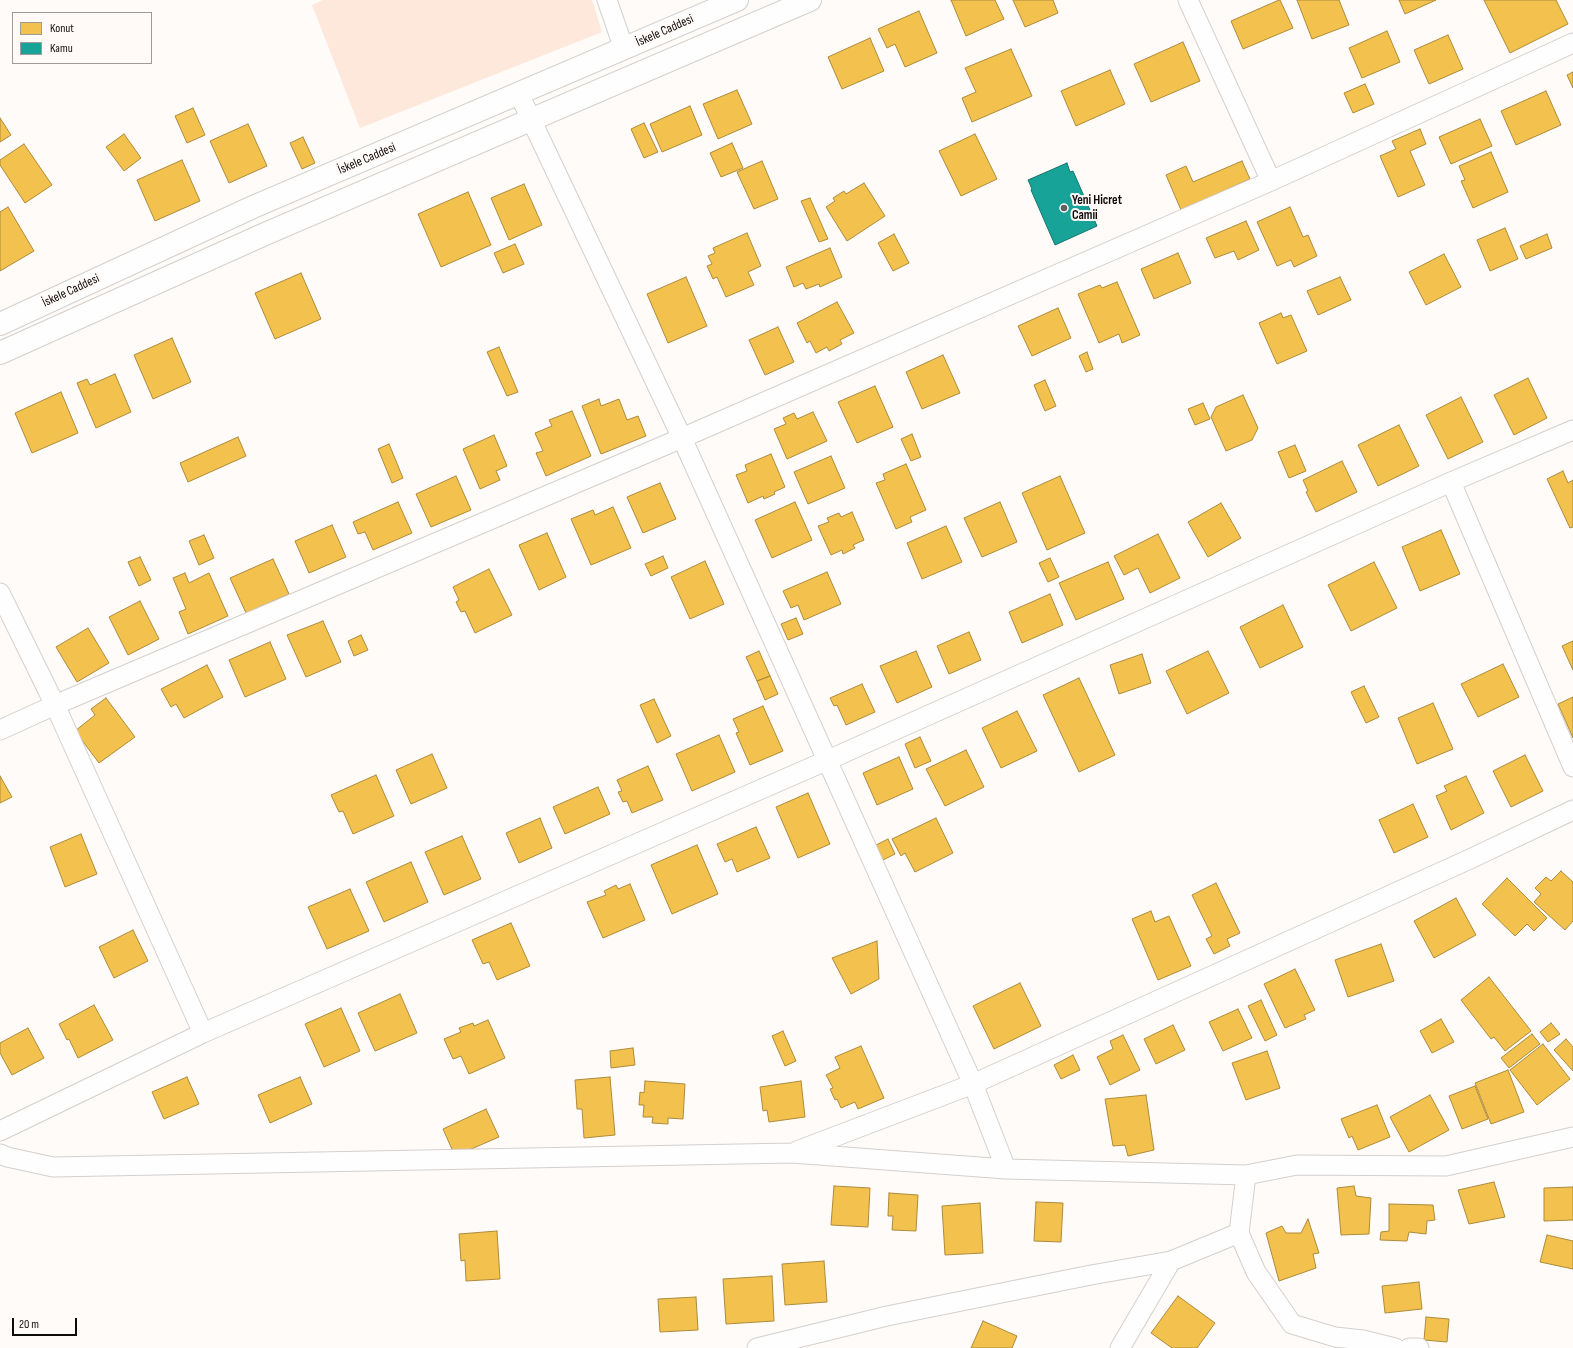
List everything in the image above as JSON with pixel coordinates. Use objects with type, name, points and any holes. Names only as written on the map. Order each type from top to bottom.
[{"type":"main road","name":"İskele Caddesi","points":[[0,324],[253,207],[737,0]]},
{"type":"main road","points":[[0,353],[265,234],[810,0]]},
{"type":"street","points":[[607,0],[624,49]]},
{"type":"street","points":[[1188,0],[1271,181]]},
{"type":"street","points":[[0,730],[55,705],[682,438],[1271,181],[1573,43]]},
{"type":"street","points":[[519,94],[682,438],[828,760],[973,1084],[1006,1169]]},
{"type":"street","points":[[0,1131],[203,1033],[828,760],[1451,482],[1573,430]]},
{"type":"street","points":[[1451,482],[1573,767]]},
{"type":"street","points":[[0,593],[55,705],[203,1033]]},
{"type":"street","points":[[792,1153],[973,1084],[1470,859],[1573,810]]},
{"type":"street","points":[[2,1160],[52,1167],[792,1153],[1006,1169],[1246,1175],[1297,1165],[1446,1166],[1573,1137]]},
{"type":"street","points":[[1246,1175],[1239,1233],[1256,1272],[1292,1324],[1335,1337],[1363,1340],[1395,1348]]},
{"type":"street","points":[[756,1348],[887,1316],[1091,1275],[1171,1261],[1239,1233]]},
{"type":"street","points":[[1120,1348],[1171,1261]]},
{"type":"street","points":[[1409,1348],[1419,1348]]},
{"type":"shaded area","points":[[323,0],[592,0],[602,32],[360,128],[312,5]]},
{"type":"building: Konut","points":[[951,0],[995,0],[1004,19],[966,36]]},
{"type":"building: Konut","points":[[1013,0],[1053,0],[1058,13],[1025,27]]},
{"type":"building: Konut","points":[[1279,0],[1293,28],[1243,49],[1231,21]]},
{"type":"building: Konut","points":[[1297,0],[1339,0],[1349,25],[1312,39]]},
{"type":"building: Konut","points":[[1399,0],[1436,0],[1405,14]]},
{"type":"building: Konut","points":[[1484,0],[1556,0],[1568,24],[1510,53]]},
{"type":"building: Konut","points":[[919,11],[937,53],[905,67],[895,44],[887,48],[878,29]]},
{"type":"building: Konut","points":[[1387,31],[1400,62],[1362,78],[1349,48]]},
{"type":"building: Konut","points":[[1448,35],[1463,69],[1429,84],[1414,50]]},
{"type":"building: Konut","points":[[870,38],[884,71],[842,89],[828,57]]},
{"type":"building: Konut","points":[[1183,42],[1200,81],[1151,102],[1134,64]]},
{"type":"building: Konut","points":[[1011,49],[1032,96],[972,122],[962,98],[976,92],[965,68]]},
{"type":"building: Konut","points":[[1110,70],[1125,104],[1076,126],[1061,91]]},
{"type":"building: Konut","points":[[1573,72],[1573,88],[1567,75]]},
{"type":"building: Konut","points":[[1365,84],[1374,104],[1353,113],[1344,93]]},
{"type":"building: Konut","points":[[737,90],[752,124],[718,139],[703,104]]},
{"type":"building: Konut","points":[[1546,91],[1561,125],[1516,145],[1501,111]]},
{"type":"building: Konut","points":[[690,106],[702,135],[662,152],[650,124]]},
{"type":"building: Konut","points":[[193,108],[205,135],[187,143],[175,116]]},
{"type":"building: Konut","points":[[0,118],[11,135],[0,142]]},
{"type":"building: Konut","points":[[1480,119],[1492,146],[1451,164],[1439,137]]},
{"type":"building: Konut","points":[[644,123],[658,152],[644,158],[631,129]]},
{"type":"building: Konut","points":[[248,124],[267,166],[229,183],[210,141]]},
{"type":"building: Konut","points":[[1420,129],[1426,144],[1410,151],[1425,185],[1398,197],[1380,156],[1396,149],[1392,141]]},
{"type":"building: Konut","points":[[124,134],[141,158],[124,171],[106,147]]},
{"type":"building: Konut","points":[[975,134],[997,179],[961,196],[939,151]]},
{"type":"building: Konut","points":[[303,137],[315,163],[302,169],[290,143]]},
{"type":"building: Konut","points":[[732,143],[743,168],[721,177],[710,153]]},
{"type":"building: Konut","points":[[24,144],[52,185],[25,203],[0,165],[0,160]]},
{"type":"building: Konut","points":[[1491,152],[1508,192],[1473,208],[1461,181],[1465,180],[1459,166]]},
{"type":"building: Konut","points":[[182,160],[200,201],[155,221],[137,180]]},
{"type":"building: Konut","points":[[762,161],[778,199],[754,209],[737,172]]},
{"type":"building: Konut","points":[[1242,161],[1250,179],[1181,210],[1166,175],[1186,166],[1193,182]]},
{"type":"building: Konut","points":[[864,183],[885,216],[847,241],[826,207],[835,201],[833,198],[844,191],[846,194]]},
{"type":"building: Konut","points":[[524,184],[542,225],[509,240],[491,198]]},
{"type":"building: Konut","points":[[468,192],[491,245],[441,267],[418,214]]},
{"type":"building: Konut","points":[[810,198],[828,239],[819,242],[801,201]]},
{"type":"building: Konut","points":[[8,207],[34,251],[0,271],[0,212]]},
{"type":"building: Konut","points":[[1290,207],[1303,237],[1308,235],[1317,256],[1294,267],[1291,260],[1277,266],[1257,222]]},
{"type":"building: Konut","points":[[1246,221],[1259,250],[1238,260],[1234,251],[1215,258],[1206,238]]},
{"type":"building: Konut","points":[[1505,228],[1518,259],[1490,271],[1477,240]]},
{"type":"building: Konut","points":[[747,233],[761,266],[748,272],[754,285],[726,297],[717,277],[713,279],[707,266],[712,264],[708,256],[715,253],[713,248]]},
{"type":"building: Konut","points":[[894,234],[909,263],[893,271],[878,243]]},
{"type":"building: Konut","points":[[1547,234],[1552,248],[1526,259],[1520,246]]},
{"type":"building: Konut","points":[[515,244],[524,264],[503,273],[494,253]]},
{"type":"building: Konut","points":[[830,248],[842,277],[820,287],[819,284],[806,289],[803,283],[794,287],[786,267]]},
{"type":"building: Konut","points":[[1178,253],[1191,283],[1154,299],[1141,269]]},
{"type":"building: Konut","points":[[1444,254],[1461,287],[1426,305],[1409,272]]},
{"type":"building: Konut","points":[[301,273],[321,319],[275,339],[255,293]]},
{"type":"building: Konut","points":[[686,277],[707,326],[668,343],[647,294]]},
{"type":"building: Konut","points":[[1340,277],[1351,300],[1318,315],[1307,291]]},
{"type":"building: Konut","points":[[1117,282],[1140,335],[1122,343],[1119,334],[1099,343],[1078,294],[1100,285],[1102,288]]},
{"type":"building: Konut","points":[[837,302],[854,333],[840,340],[842,344],[829,351],[827,347],[816,353],[810,341],[807,343],[797,323]]},
{"type":"building: Konut","points":[[1058,308],[1071,338],[1032,356],[1018,326]]},
{"type":"building: Konut","points":[[1281,313],[1283,318],[1291,315],[1307,351],[1277,364],[1259,323]]},
{"type":"building: Konut","points":[[778,327],[794,362],[765,375],[749,340]]},
{"type":"building: Konut","points":[[172,338],[191,382],[153,399],[134,355]]},
{"type":"building: Konut","points":[[499,347],[518,392],[507,396],[487,352]]},
{"type":"building: Konut","points":[[1087,352],[1093,369],[1086,372],[1079,356]]},
{"type":"building: Konut","points":[[943,355],[960,393],[922,409],[906,372]]},
{"type":"building: Konut","points":[[115,374],[131,412],[96,428],[77,383],[87,379],[90,385]]},
{"type":"building: Konut","points":[[1528,378],[1547,418],[1514,435],[1494,395]]},
{"type":"building: Konut","points":[[1045,380],[1056,406],[1045,411],[1034,385]]},
{"type":"building: Konut","points":[[875,386],[893,427],[857,443],[838,402]]},
{"type":"building: Konut","points":[[61,392],[78,433],[32,453],[15,413]]},
{"type":"building: Konut","points":[[1243,395],[1258,428],[1252,440],[1226,451],[1211,417],[1216,407]]},
{"type":"building: Konut","points":[[1461,397],[1483,442],[1448,459],[1426,415]]},
{"type":"building: Konut","points":[[599,399],[601,406],[619,399],[627,420],[638,416],[646,436],[601,454],[582,406]]},
{"type":"building: Konut","points":[[1203,403],[1210,419],[1195,425],[1188,409]]},
{"type":"building: Konut","points":[[572,411],[591,456],[546,476],[536,453],[543,451],[535,433],[552,426],[549,420]]},
{"type":"building: Konut","points":[[813,412],[827,441],[787,459],[774,429],[786,424],[783,418],[794,413],[797,419]]},
{"type":"building: Konut","points":[[1399,425],[1419,466],[1378,486],[1358,445]]},
{"type":"building: Konut","points":[[912,434],[921,457],[911,461],[901,439]]},
{"type":"building: Konut","points":[[494,435],[507,466],[496,471],[500,480],[480,489],[463,449]]},
{"type":"building: Konut","points":[[238,437],[246,456],[188,482],[180,463]]},
{"type":"building: Konut","points":[[389,444],[403,478],[392,483],[378,449]]},
{"type":"building: Konut","points":[[1295,445],[1306,471],[1289,478],[1278,452]]},
{"type":"building: Konut","points":[[771,454],[785,487],[764,499],[763,496],[748,503],[736,475],[747,471],[745,465]]},
{"type":"building: Konut","points":[[831,456],[845,488],[808,504],[794,472]]},
{"type":"building: Konut","points":[[1342,461],[1357,492],[1316,512],[1306,492],[1308,491],[1303,480]]},
{"type":"building: Konut","points":[[906,464],[926,510],[910,517],[912,522],[896,529],[876,483],[885,480],[883,474]]},
{"type":"building: Konut","points":[[1563,471],[1568,483],[1573,480],[1573,527],[1570,528],[1547,479]]},
{"type":"building: Konut","points":[[456,476],[471,510],[431,527],[416,494]]},
{"type":"building: Konut","points":[[1060,476],[1085,533],[1047,550],[1022,493]]},
{"type":"building: Konut","points":[[660,483],[676,519],[643,533],[627,497]]},
{"type":"building: Konut","points":[[398,502],[412,533],[373,550],[365,532],[358,534],[353,522]]},
{"type":"building: Konut","points":[[795,502],[812,540],[772,558],[755,520]]},
{"type":"building: Konut","points":[[1000,502],[1017,542],[982,557],[964,518]]},
{"type":"building: Konut","points":[[1221,503],[1241,538],[1208,557],[1188,522]]},
{"type":"building: Konut","points":[[613,507],[631,548],[591,565],[571,519],[593,510],[595,515]]},
{"type":"building: Konut","points":[[852,512],[864,540],[853,545],[855,548],[843,554],[842,550],[831,555],[818,526],[829,522],[827,518],[839,513],[841,517]]},
{"type":"building: Konut","points":[[332,525],[346,557],[309,573],[295,541]]},
{"type":"building: Konut","points":[[946,526],[962,562],[922,579],[907,543]]},
{"type":"building: Konut","points":[[1441,530],[1460,574],[1420,591],[1402,547]]},
{"type":"building: Konut","points":[[547,533],[566,577],[539,590],[519,545]]},
{"type":"building: Konut","points":[[1158,534],[1180,578],[1150,593],[1138,568],[1124,575],[1114,556]]},
{"type":"building: Konut","points":[[204,535],[214,558],[199,565],[189,541]]},
{"type":"building: Konut","points":[[663,556],[668,568],[651,576],[645,564]]},
{"type":"building: Konut","points":[[140,557],[151,580],[139,586],[128,562]]},
{"type":"building: Konut","points":[[1050,558],[1059,577],[1048,582],[1039,563]]},
{"type":"building: Konut","points":[[273,559],[289,594],[246,613],[230,578]]},
{"type":"building: Konut","points":[[705,561],[724,604],[690,619],[671,577]]},
{"type":"building: Konut","points":[[1108,562],[1124,599],[1076,620],[1059,583]]},
{"type":"building: Konut","points":[[1374,562],[1397,608],[1351,631],[1328,585]]},
{"type":"building: Konut","points":[[489,569],[512,615],[475,633],[465,611],[461,612],[456,602],[459,600],[453,587]]},
{"type":"building: Konut","points":[[827,572],[841,604],[804,620],[798,605],[791,608],[783,591]]},
{"type":"building: Konut","points":[[185,573],[189,583],[209,573],[228,616],[188,634],[179,612],[186,609],[173,578]]},
{"type":"building: Konut","points":[[1050,594],[1063,625],[1022,643],[1009,612]]},
{"type":"building: Konut","points":[[140,601],[159,639],[128,655],[109,617]]},
{"type":"building: Konut","points":[[1283,605],[1303,647],[1260,668],[1240,627]]},
{"type":"building: Konut","points":[[796,618],[803,634],[788,640],[781,624]]},
{"type":"building: Konut","points":[[323,621],[341,662],[306,677],[287,635]]},
{"type":"building: Konut","points":[[88,628],[109,663],[77,682],[56,647]]},
{"type":"building: Konut","points":[[969,632],[981,660],[949,674],[937,646]]},
{"type":"building: Konut","points":[[361,635],[368,650],[354,656],[348,641]]},
{"type":"building: Konut","points":[[1573,641],[1573,670],[1562,646]]},
{"type":"building: Konut","points":[[270,642],[286,679],[245,697],[229,660]]},
{"type":"building: Konut","points":[[759,651],[770,676],[757,681],[746,657]]},
{"type":"building: Konut","points":[[916,651],[932,687],[897,703],[880,666]]},
{"type":"building: Konut","points":[[1208,651],[1229,693],[1187,714],[1166,671]]},
{"type":"building: Konut","points":[[1142,654],[1151,683],[1119,694],[1110,665]]},
{"type":"building: Konut","points":[[1503,664],[1519,697],[1478,717],[1461,684]]},
{"type":"building: Konut","points":[[207,665],[223,697],[184,718],[176,704],[171,707],[161,689]]},
{"type":"building: Konut","points":[[770,676],[778,694],[765,700],[757,681]]},
{"type":"building: Konut","points":[[1079,678],[1115,755],[1079,772],[1043,695]]},
{"type":"building: Konut","points":[[862,684],[875,712],[846,725],[837,705],[834,706],[830,698]]},
{"type":"building: Konut","points":[[1364,686],[1379,717],[1366,723],[1351,692]]},
{"type":"building: Konut","points":[[1573,697],[1573,738],[1558,704]]},
{"type":"building: Konut","points":[[106,698],[135,737],[99,763],[75,731],[95,715],[91,709]]},
{"type":"building: Konut","points":[[654,699],[671,736],[657,743],[640,705]]},
{"type":"building: Konut","points":[[1433,703],[1453,749],[1417,764],[1398,718]]},
{"type":"building: Konut","points":[[763,706],[783,751],[750,765],[736,733],[739,732],[733,719]]},
{"type":"building: Konut","points":[[1017,711],[1037,751],[1001,768],[982,728]]},
{"type":"building: Konut","points":[[719,735],[735,772],[692,791],[676,754]]},
{"type":"building: Konut","points":[[920,737],[931,761],[915,768],[905,744]]},
{"type":"building: Konut","points":[[966,750],[984,787],[945,806],[926,769]]},
{"type":"building: Konut","points":[[432,754],[447,788],[411,804],[396,770]]},
{"type":"building: Konut","points":[[1525,755],[1543,791],[1511,807],[1493,771]]},
{"type":"building: Konut","points":[[899,757],[913,789],[877,805],[863,773]]},
{"type":"building: Konut","points":[[648,766],[663,800],[632,813],[627,801],[623,802],[618,792],[622,791],[617,780]]},
{"type":"building: Konut","points":[[376,775],[394,816],[353,834],[343,811],[339,812],[331,795]]},
{"type":"building: Konut","points":[[0,776],[12,797],[0,803]]},
{"type":"building: Konut","points":[[1466,776],[1484,813],[1451,830],[1436,796],[1447,791],[1444,786]]},
{"type":"building: Konut","points":[[598,787],[610,814],[565,834],[553,807]]},
{"type":"building: Konut","points":[[808,793],[830,844],[798,858],[776,807]]},
{"type":"building: Konut","points":[[1413,804],[1428,837],[1394,853],[1379,820]]},
{"type":"building: Konut","points":[[540,818],[552,848],[519,863],[506,833]]},
{"type":"building: Konut","points":[[936,818],[953,853],[915,872],[905,853],[901,856],[892,839]]},
{"type":"building: Konut","points":[[756,827],[770,858],[737,872],[732,859],[725,862],[717,844]]},
{"type":"building: Konut","points":[[81,834],[97,874],[65,887],[50,847]]},
{"type":"building: Konut","points":[[462,836],[481,879],[444,895],[425,852]]},
{"type":"building: Konut","points":[[888,839],[895,854],[883,860],[876,845]]},
{"type":"building: Konut","points":[[697,845],[718,894],[672,914],[651,865]]},
{"type":"building: Konut","points":[[411,862],[428,902],[384,922],[366,882]]},
{"type":"building: Konut","points":[[1561,871],[1573,882],[1573,921],[1565,930],[1534,902],[1541,894],[1535,888],[1546,877],[1551,881]]},
{"type":"building: Konut","points":[[1507,878],[1547,918],[1534,931],[1527,924],[1515,936],[1482,904]]},
{"type":"building: Konut","points":[[1216,883],[1240,933],[1227,939],[1230,946],[1214,954],[1206,939],[1212,936],[1192,895]]},
{"type":"building: Konut","points":[[630,884],[645,920],[603,938],[587,902],[606,895],[604,891],[616,885],[618,889]]},
{"type":"building: Konut","points":[[350,889],[369,931],[327,949],[308,907]]},
{"type":"building: Konut","points":[[1456,898],[1476,935],[1434,958],[1414,921]]},
{"type":"building: Konut","points":[[1151,911],[1155,922],[1169,916],[1191,966],[1158,980],[1132,919]]},
{"type":"building: Konut","points":[[511,923],[530,966],[497,980],[489,962],[483,964],[472,940]]},
{"type":"building: Konut","points":[[133,930],[148,961],[114,978],[99,947]]},
{"type":"building: Konut","points":[[877,941],[879,979],[851,994],[832,958]]},
{"type":"building: Konut","points":[[1381,944],[1394,981],[1348,997],[1335,960]]},
{"type":"building: Konut","points":[[1295,969],[1315,1010],[1304,1015],[1306,1019],[1285,1028],[1264,984]]},
{"type":"building: Konut","points":[[1489,977],[1531,1031],[1505,1051],[1494,1037],[1491,1039],[1461,1000]]},
{"type":"building: Konut","points":[[1020,983],[1041,1026],[994,1049],[973,1006]]},
{"type":"building: Konut","points":[[400,994],[417,1033],[375,1051],[358,1013]]},
{"type":"building: Konut","points":[[1261,1000],[1277,1035],[1265,1041],[1248,1006]]},
{"type":"building: Konut","points":[[94,1005],[113,1040],[78,1058],[69,1039],[67,1040],[59,1024]]},
{"type":"building: Konut","points":[[341,1008],[360,1051],[324,1067],[305,1024]]},
{"type":"building: Konut","points":[[1238,1009],[1252,1038],[1223,1051],[1209,1022]]},
{"type":"building: Konut","points":[[1441,1019],[1454,1042],[1432,1053],[1420,1031]]},
{"type":"building: Konut","points":[[488,1020],[505,1058],[469,1074],[461,1056],[453,1059],[444,1039],[461,1032],[459,1028],[473,1023],[474,1026]]},
{"type":"building: Konut","points":[[1551,1023],[1560,1034],[1548,1042],[1540,1032]]},
{"type":"building: Konut","points":[[1173,1025],[1185,1050],[1156,1064],[1144,1039]]},
{"type":"building: Konut","points":[[28,1028],[44,1058],[12,1075],[0,1053],[0,1043]]},
{"type":"building: Konut","points":[[783,1031],[796,1061],[785,1066],[772,1036]]},
{"type":"building: Konut","points":[[1532,1034],[1540,1044],[1509,1068],[1501,1058]]},
{"type":"building: Konut","points":[[1123,1035],[1140,1070],[1110,1085],[1097,1057],[1113,1049],[1110,1041]]},
{"type":"building: Konut","points":[[1566,1039],[1573,1047],[1573,1071],[1554,1050]]},
{"type":"building: Konut","points":[[1543,1044],[1570,1079],[1537,1105],[1510,1070]]},
{"type":"building: Konut","points":[[861,1046],[884,1098],[858,1109],[855,1102],[841,1108],[830,1089],[833,1088],[826,1075],[840,1068],[835,1057]]},
{"type":"building: Konut","points":[[633,1048],[635,1065],[611,1068],[610,1051]]},
{"type":"building: Konut","points":[[1267,1051],[1280,1088],[1246,1100],[1232,1063]]},
{"type":"building: Konut","points":[[1073,1055],[1080,1070],[1061,1079],[1054,1065]]},
{"type":"building: Konut","points":[[1508,1070],[1524,1112],[1491,1124],[1475,1083]]},
{"type":"building: Konut","points":[[187,1077],[199,1104],[164,1119],[152,1092]]},
{"type":"building: Konut","points":[[300,1077],[312,1104],[270,1123],[258,1095]]},
{"type":"building: Konut","points":[[610,1077],[615,1135],[584,1138],[582,1109],[577,1109],[575,1080]]},
{"type":"building: Konut","points":[[645,1081],[685,1084],[683,1119],[668,1118],[668,1124],[652,1123],[653,1117],[643,1117],[644,1105],[639,1105],[640,1092],[644,1093]]},
{"type":"building: Konut","points":[[801,1081],[805,1117],[769,1122],[767,1110],[763,1111],[760,1087]]},
{"type":"building: Konut","points":[[1475,1086],[1488,1119],[1462,1129],[1449,1096]]},
{"type":"building: Konut","points":[[1146,1095],[1154,1150],[1128,1156],[1125,1145],[1113,1146],[1105,1099]]},
{"type":"building: Konut","points":[[1430,1095],[1449,1130],[1409,1152],[1390,1117]]},
{"type":"building: Konut","points":[[1377,1105],[1390,1137],[1358,1150],[1352,1136],[1349,1138],[1341,1119]]},
{"type":"building: Konut","points":[[486,1109],[499,1137],[455,1156],[443,1129]]},
{"type":"building: Konut","points":[[1494,1182],[1505,1217],[1469,1224],[1458,1190]]},
{"type":"building: Konut","points":[[834,1186],[870,1188],[868,1227],[831,1225]]},
{"type":"building: Konut","points":[[1354,1186],[1356,1196],[1371,1198],[1369,1234],[1341,1235],[1337,1188]]},
{"type":"building: Konut","points":[[1573,1187],[1573,1220],[1544,1221],[1544,1188]]},
{"type":"building: Konut","points":[[889,1193],[918,1195],[916,1231],[892,1230],[893,1216],[888,1216]]},
{"type":"building: Konut","points":[[1036,1202],[1063,1203],[1061,1242],[1034,1241]]},
{"type":"building: Konut","points":[[980,1203],[983,1253],[945,1255],[942,1206]]},
{"type":"building: Konut","points":[[1389,1204],[1433,1205],[1435,1220],[1427,1221],[1426,1234],[1409,1232],[1407,1241],[1380,1240],[1381,1232],[1389,1231]]},
{"type":"building: Konut","points":[[1308,1219],[1319,1253],[1313,1254],[1316,1268],[1279,1281],[1266,1233],[1282,1226],[1286,1233],[1301,1233]]},
{"type":"building: Konut","points":[[497,1231],[500,1279],[466,1281],[465,1260],[461,1261],[459,1234]]},
{"type":"building: Konut","points":[[1547,1235],[1573,1241],[1573,1269],[1540,1262]]},
{"type":"building: Konut","points":[[824,1261],[827,1302],[785,1305],[782,1264]]},
{"type":"building: Konut","points":[[772,1276],[774,1321],[726,1324],[723,1279]]},
{"type":"building: Konut","points":[[1419,1282],[1422,1309],[1385,1313],[1382,1286]]},
{"type":"building: Konut","points":[[1178,1296],[1215,1323],[1197,1348],[1172,1348],[1151,1333]]},
{"type":"building: Konut","points":[[696,1297],[698,1330],[660,1332],[658,1299]]},
{"type":"building: Konut","points":[[1426,1317],[1449,1319],[1447,1342],[1424,1340]]},
{"type":"building: Konut","points":[[983,1321],[1017,1336],[1012,1348],[971,1348]]},
{"type":"building: Kamu","name":"Yeni Hicret Camii","points":[[1067,163],[1070,172],[1073,171],[1097,226],[1055,245],[1028,180]]},
{"type":"place","name":"Yeni Hicret Camii","points":[[1064,208]]}]
